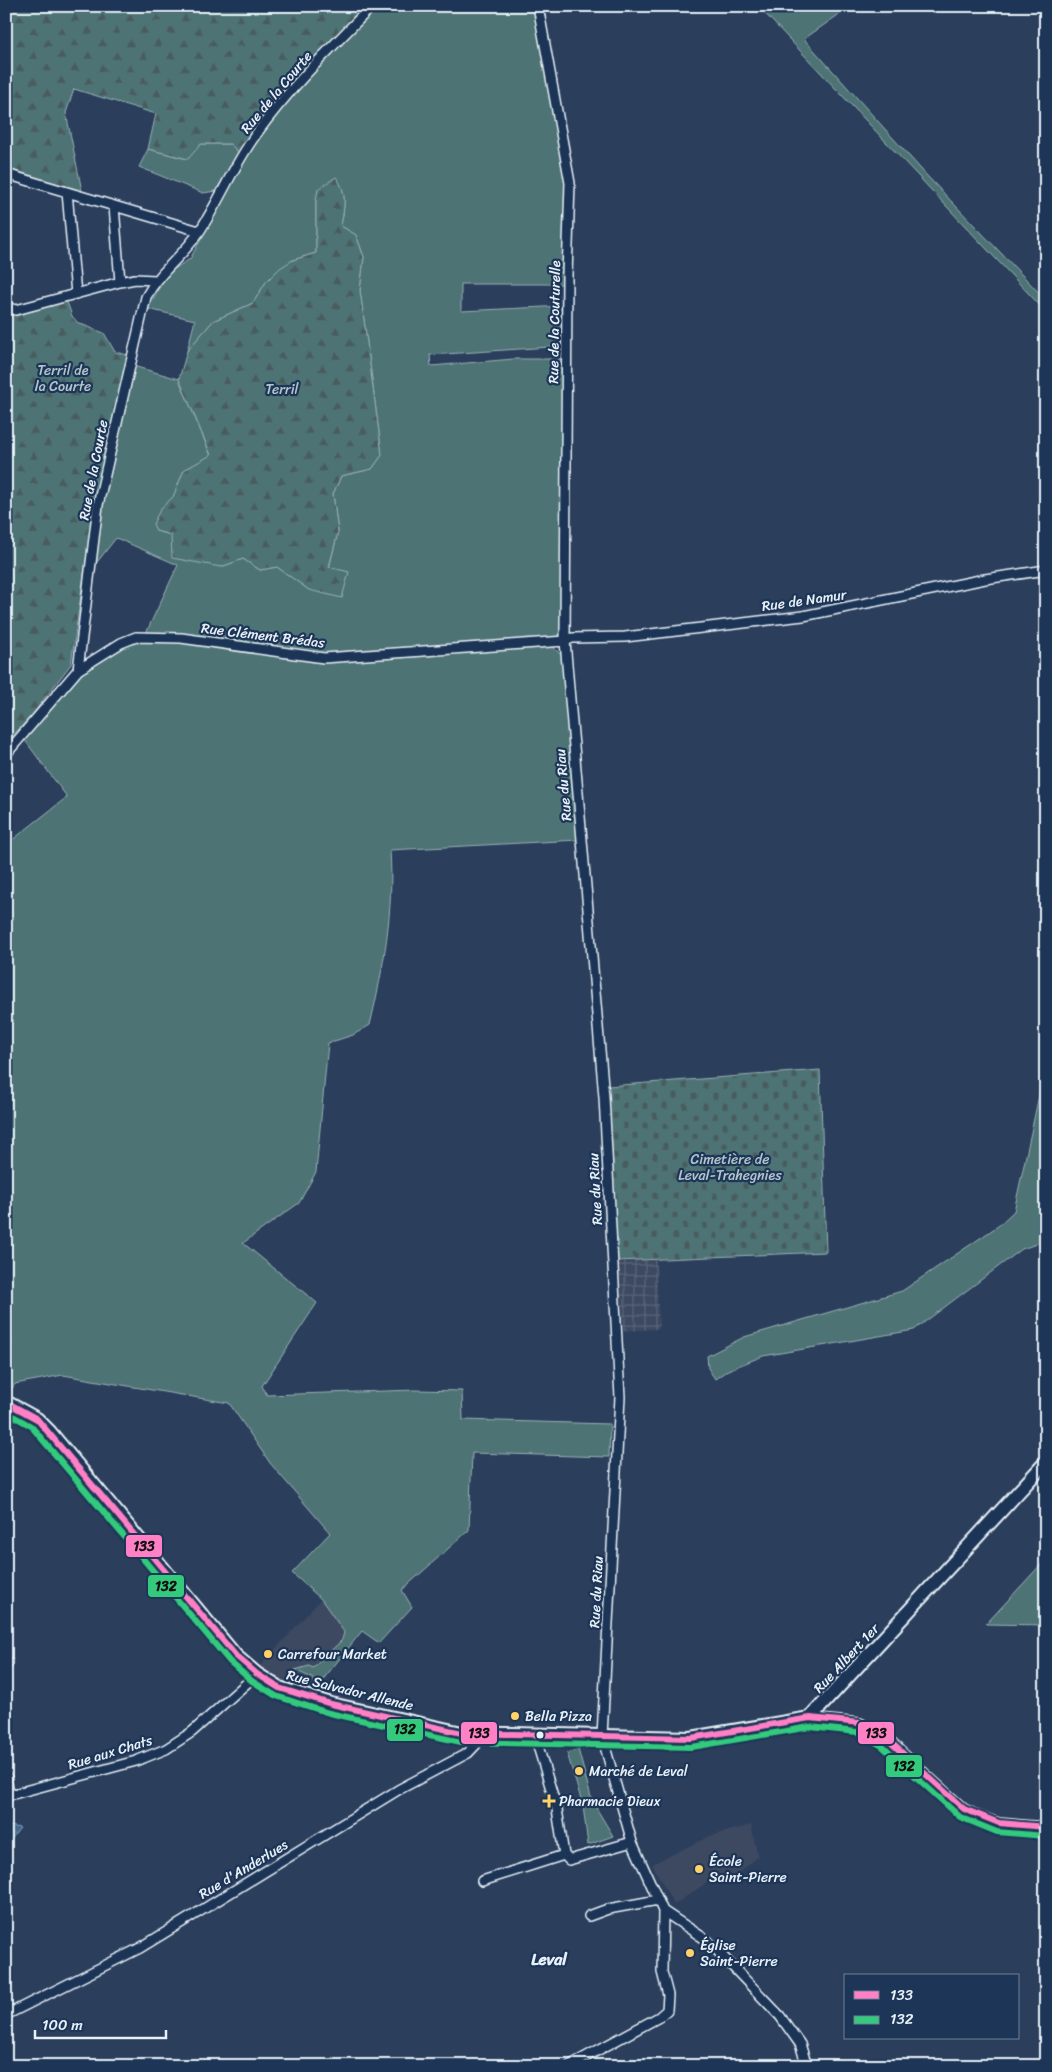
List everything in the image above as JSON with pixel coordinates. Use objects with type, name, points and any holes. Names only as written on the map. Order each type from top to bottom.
[{"type":"street","name":"Rue de la Courte","points":[[78,670],[98,505],[146,297],[155,280],[199,231],[268,118],[372,6]]},
{"type":"street","name":"Rue de la Couturelle","points":[[538,6],[570,183],[567,276],[564,641]]},
{"type":"street","points":[[6,174],[199,231]]},
{"type":"street","points":[[67,192],[76,294]]},
{"type":"street","points":[[114,206],[120,282]]},
{"type":"street","points":[[6,307],[16,310],[120,282],[135,279],[155,280]]},
{"type":"street","name":"Rue de Namur","points":[[564,641],[572,638],[625,637],[803,616],[985,579],[1046,570]]},
{"type":"street","name":"Rue Clément Brédas","points":[[6,754],[78,670],[121,643],[136,638],[181,638],[324,658],[564,641]]},
{"type":"street","name":"Rue du Riau","points":[[564,641],[605,1112],[620,1397],[602,1736],[632,1842],[663,1911]]},
{"type":"street","name":"Rue Salvador Allende","points":[[6,1402],[37,1419],[50,1432],[236,1656],[257,1674],[279,1688],[331,1704],[462,1733],[602,1736]]},
{"type":"street","name":"Rue Albert 1er","points":[[810,1718],[1046,1462]]},
{"type":"street","name":"Rue aux Chats","points":[[8,1796],[136,1761],[166,1749],[198,1726],[257,1674]]},
{"type":"street","points":[[602,1736],[692,1738],[810,1718],[860,1723],[887,1739],[964,1809],[981,1817],[999,1822],[1046,1827]]},
{"type":"street","name":"Rue d'Anderlues","points":[[6,2015],[148,1943],[398,1790],[468,1753],[486,1734]]},
{"type":"street","points":[[534,1734],[556,1809],[564,1855],[569,1860],[632,1842]]},
{"type":"street","points":[[6,1776],[8,1796]]},
{"type":"street","points":[[482,1881],[564,1855]]},
{"type":"street","points":[[589,1916],[608,1909],[658,1900]]},
{"type":"street","points":[[663,1911],[708,1941],[780,2016],[800,2044],[807,2066]]},
{"type":"street","points":[[569,2066],[659,2017],[667,2010],[668,1995],[662,1972],[663,1911]]},
{"type":"shaded area","points":[[656,1259],[659,1329],[623,1331],[617,1262]]},
{"type":"shaded area","points":[[321,1599],[343,1629],[342,1640],[313,1669],[310,1667],[295,1671],[312,1678],[319,1692],[281,1681],[260,1666]]},
{"type":"shaded area","name":"École Saint-Pierre","points":[[751,1825],[758,1857],[724,1884],[718,1875],[674,1905],[652,1864],[710,1836]]},
{"type":"green space","points":[[6,6],[367,6],[283,94],[252,133],[239,153],[230,144],[201,144],[188,159],[148,149],[156,114],[74,89],[66,113],[82,191],[6,168]]},
{"type":"green space","points":[[377,6],[535,6],[566,167],[565,284],[461,284],[461,311],[565,306],[565,346],[430,355],[431,366],[514,359],[565,359],[562,630],[557,637],[330,654],[170,633],[146,633],[178,565],[116,538],[94,566],[103,501],[133,366],[179,379],[211,456],[184,470],[173,498],[161,508],[156,531],[171,535],[221,567],[243,559],[260,570],[277,567],[309,590],[329,568],[338,532],[333,494],[341,476],[372,469],[382,455],[360,290],[364,257],[356,235],[341,226],[344,195],[336,178],[316,200],[316,253],[293,260],[266,282],[253,303],[213,321],[187,351],[195,320],[148,309],[161,284],[171,271],[190,259],[257,138],[298,88]]},
{"type":"green space","points":[[758,6],[851,6],[804,39],[928,177],[1046,300],[1046,312]]},
{"type":"green space","points":[[200,144],[230,144],[239,153],[216,191],[203,193],[139,167],[148,149],[187,159]]},
{"type":"green space","name":"Terril","points":[[336,177],[344,195],[341,226],[356,235],[364,257],[360,290],[382,455],[372,469],[341,476],[333,494],[338,532],[329,567],[349,572],[342,598],[309,590],[277,567],[260,570],[243,559],[221,567],[172,558],[171,535],[156,531],[153,524],[161,508],[173,497],[184,470],[211,455],[179,379],[187,351],[213,321],[253,303],[266,282],[280,268],[293,260],[316,253],[316,200],[318,189]]},
{"type":"green space","name":"Terril de la Courte","points":[[66,299],[72,316],[78,323],[104,333],[115,352],[128,355],[94,505],[71,664],[32,715],[6,743],[6,312],[13,313]]},
{"type":"green space","points":[[158,639],[323,660],[552,646],[562,656],[578,840],[390,850],[391,894],[387,938],[370,1025],[353,1035],[328,1043],[316,1172],[299,1203],[243,1243],[317,1303],[262,1386],[267,1395],[416,1390],[462,1391],[463,1420],[610,1424],[609,1457],[472,1453],[469,1530],[402,1590],[412,1607],[379,1643],[362,1631],[317,1687],[312,1678],[295,1670],[309,1666],[313,1668],[342,1640],[344,1632],[321,1599],[292,1573],[330,1533],[270,1463],[229,1403],[63,1375],[15,1384],[9,1393],[6,1392],[6,1360],[13,1342],[6,1339],[6,845],[67,797],[24,739],[83,671],[134,641]]},
{"type":"green space","points":[[1046,1063],[1046,1205],[1042,1221],[1042,1242],[1022,1249],[914,1330],[763,1356],[728,1370],[715,1379],[708,1368],[707,1356],[744,1337],[902,1291],[998,1226],[1014,1211]]},
{"type":"green space","name":"Cimetière de Leval-Trahegnies","points":[[820,1070],[826,1252],[617,1261],[608,1086]]},
{"type":"green space","points":[[1046,1559],[1046,1625],[986,1624]]},
{"type":"green space","points":[[578,1749],[592,1801],[613,1836],[588,1845],[583,1806],[567,1753]]},
{"type":"water","points":[[6,1825],[20,1828],[6,1846]]},
{"type":"transit line","name":"133","points":[[6,1402],[37,1419],[236,1656],[257,1674],[279,1688],[331,1704],[462,1733],[691,1738],[810,1718],[860,1723],[887,1739],[964,1809],[999,1823],[1046,1827]]},
{"type":"transit line","name":"132","points":[[6,1412],[31,1426],[230,1662],[252,1681],[276,1696],[329,1713],[461,1742],[692,1747],[810,1727],[857,1732],[882,1746],[960,1817],[997,1832],[1045,1836]]},
{"type":"place","name":"Carrefour Market","points":[[268,1654]]},
{"type":"place","name":"Bella Pizza","points":[[515,1716]]},
{"type":"place","name":"Marché de Leval","points":[[579,1771]]},
{"type":"place","name":"Pharmacie Dieux","points":[[549,1801]]},
{"type":"place","name":"École Saint-Pierre","points":[[699,1869]]},
{"type":"place","name":"Église Saint-Pierre","points":[[690,1953]]},
{"type":"district","name":"Leval","points":[[549,1959]]}]
